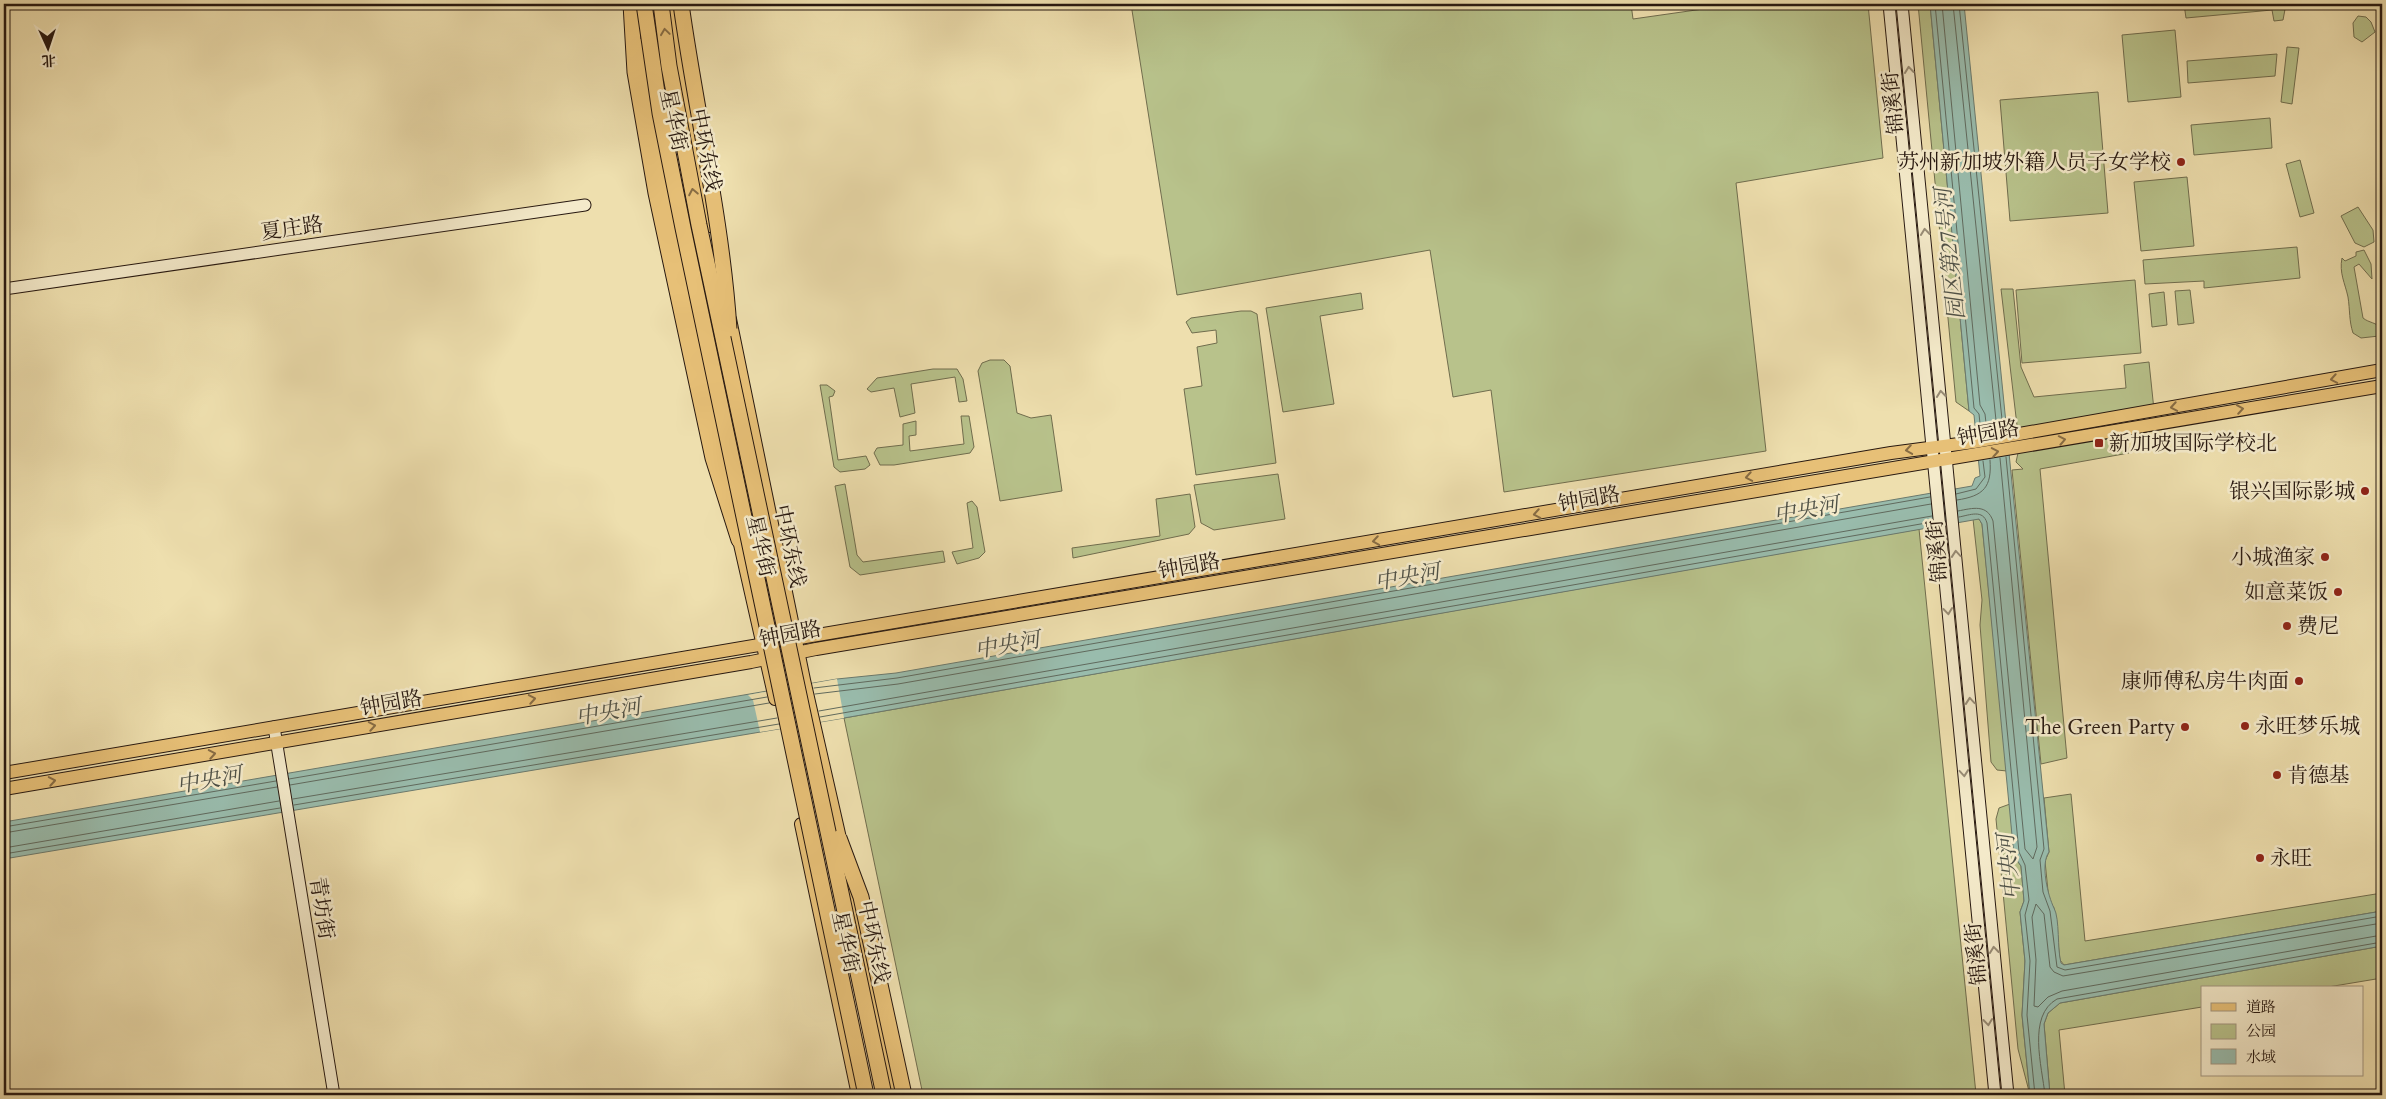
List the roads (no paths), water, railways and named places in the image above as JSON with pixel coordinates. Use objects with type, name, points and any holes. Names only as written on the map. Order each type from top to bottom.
[{"type":"highway","points":[[631,4],[632,45],[640,107],[713,458],[739,540]]},
{"type":"highway","name":"中环东线","points":[[644,4],[660,113],[683,228],[866,1095]]},
{"type":"highway","name":"中环东线","points":[[661,4],[681,129],[884,1095]]},
{"type":"highway","points":[[681,4],[727,289],[733,380]]},
{"type":"highway","points":[[822,795],[861,897],[904,1095]]},
{"type":"main road","name":"星华街","points":[[636,4],[643,69],[739,540],[773,690],[858,1095]]},
{"type":"main road","name":"星华街","points":[[673,4],[681,65],[708,214],[795,638],[854,900],[894,1095]]},
{"type":"main road","name":"锦溪街","points":[[1889,4],[1995,1095]]},
{"type":"main road","name":"锦溪街","points":[[1902,4],[1948,460],[2008,1095]]},
{"type":"main road","name":"夏庄路","points":[[4,289],[586,205]]},
{"type":"main road","name":"钟园路","points":[[4,773],[1932,446],[1974,442],[2382,370]]},
{"type":"main road","name":"钟园路","points":[[4,789],[798,652],[1934,461],[1976,456],[2132,427],[2382,386]]},
{"type":"main road","name":"青坊街","points":[[274,728],[334,1095]]},
{"type":"water","points":[[1930,4],[1964,4],[2049,852],[2046,857],[2045,872],[2047,888],[2056,913],[2061,963],[2064,965],[2382,911],[2382,946],[2060,1003],[2048,1013],[2044,1024],[2050,1095],[2030,1095],[2022,1015],[2025,961],[2020,912],[2024,901],[2021,866],[2014,856],[1982,524],[1979,519],[844,718],[4,859],[4,822],[837,679],[896,673],[1972,486],[1975,478],[1980,476],[1974,415],[1969,411]]},
{"type":"place","name":"苏州新加坡外籍人员子女学校","points":[[2181,162]]},
{"type":"place","name":"新加坡国际学校北","points":[[2099,443]]},
{"type":"place","name":"银兴国际影城","points":[[2365,491]]},
{"type":"place","name":"小城渔家","points":[[2325,557]]},
{"type":"place","name":"如意菜饭","points":[[2338,592]]},
{"type":"place","name":"费尼","points":[[2287,626]]},
{"type":"place","name":"康师傅私房牛肉面","points":[[2299,681]]},
{"type":"place","name":"永旺梦乐城","points":[[2245,726]]},
{"type":"place","name":"The Green Party","points":[[2185,727]]},
{"type":"place","name":"肯德基","points":[[2277,775]]},
{"type":"place","name":"永旺","points":[[2260,858]]},
{"type":"water label","name":"园区第27号河","points":[[1949,254]]},
{"type":"water label","name":"中央河","points":[[1806,509]]},
{"type":"water label","name":"中央河","points":[[1407,576]]},
{"type":"water label","name":"中央河","points":[[1007,644]]},
{"type":"water label","name":"中央河","points":[[608,711]]},
{"type":"water label","name":"中央河","points":[[209,779]]},
{"type":"water label","name":"中央河","points":[[2008,867]]}]
